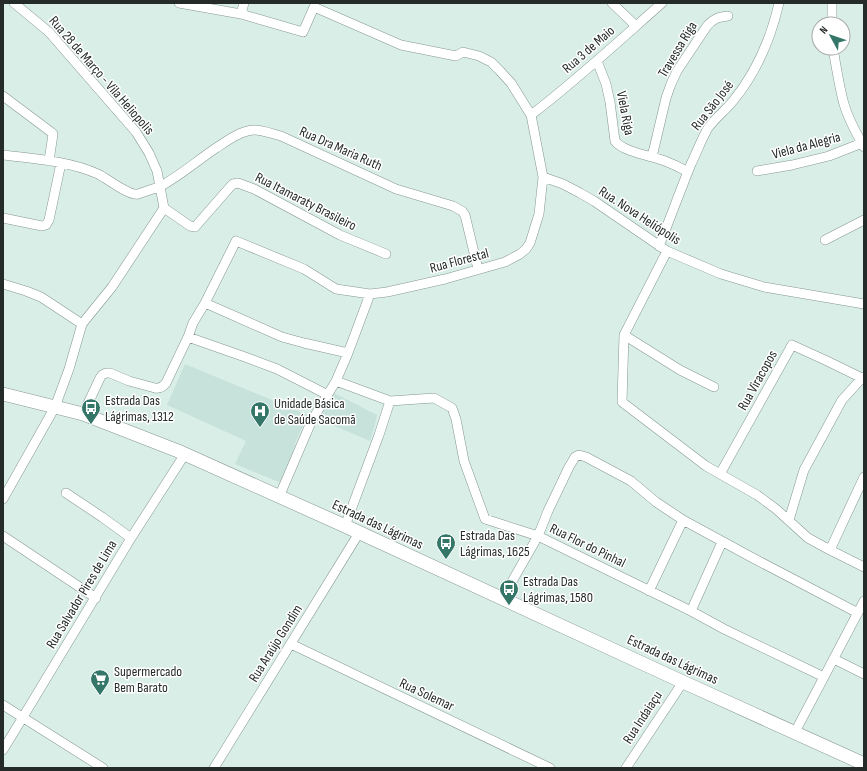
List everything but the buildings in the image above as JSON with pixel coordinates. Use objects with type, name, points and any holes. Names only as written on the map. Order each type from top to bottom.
[{"type":"main road","name":"Estrada das Lágrimas","points":[[3,394],[83,414],[185,454],[864,764]]},
{"type":"street","name":"Rua 28 de Março - Vila Heliopolis","points":[[14,3],[49,32],[136,132],[149,153],[157,171],[164,208]]},
{"type":"street","points":[[179,3],[241,14],[303,32],[315,5]]},
{"type":"street","points":[[241,14],[244,3]]},
{"type":"street","points":[[612,3],[636,26]]},
{"type":"street","name":"Rua 3 de Maio","points":[[531,115],[597,61],[662,3]]},
{"type":"street","name":"Rua São José","points":[[624,335],[663,249],[688,172],[702,140],[709,127],[733,102],[753,72],[766,46],[774,24],[779,3]]},
{"type":"street","points":[[832,3],[832,16]]},
{"type":"street","name":"Rua Florestal","points":[[205,303],[236,241],[304,269],[336,289],[370,294],[439,280],[505,262],[520,254],[530,243],[539,214],[543,177],[531,115],[511,83],[491,62],[479,56],[463,52],[456,56],[401,45],[315,5]]},
{"type":"street","name":"Travessa Riga","points":[[652,157],[666,98],[677,71],[712,20],[719,17],[728,16]]},
{"type":"street","points":[[834,56],[844,104],[863,145]]},
{"type":"street","name":"Viela Riga","points":[[597,61],[606,84],[615,141],[627,150],[667,162],[688,172]]},
{"type":"street","points":[[3,96],[51,132],[49,161]]},
{"type":"street","name":"Rua Dra Maria Ruth","points":[[3,155],[49,161],[83,168],[99,175],[128,192],[139,194],[160,186],[179,175],[227,140],[239,134],[255,130],[268,132],[281,136],[396,188],[459,209],[465,216],[478,269]]},
{"type":"street","name":"Viela da Alegria","points":[[757,171],[792,165],[829,156],[863,145]]},
{"type":"street","points":[[3,218],[42,226],[46,225],[49,220],[61,163]]},
{"type":"street","name":"Rua. Nova Heliópolis","points":[[543,177],[563,184],[594,201],[663,249],[721,274],[764,286],[864,304]]},
{"type":"street","name":"Rua Itamaraty Brasileiro","points":[[164,208],[190,226],[194,226],[233,184],[238,183],[254,189],[340,235],[386,254]]},
{"type":"street","points":[[3,499],[55,407],[69,369],[82,324],[112,287],[164,208]]},
{"type":"street","points":[[825,240],[864,220]]},
{"type":"street","points":[[3,284],[41,297],[82,324]]},
{"type":"street","points":[[279,497],[312,420],[336,380],[348,353],[370,294]]},
{"type":"street","points":[[83,414],[100,378],[106,373],[158,389],[163,387],[188,337],[193,323],[205,303],[282,337],[348,353]]},
{"type":"street","points":[[624,335],[680,370],[714,387]]},
{"type":"street","points":[[624,335],[622,402],[706,466],[756,495],[789,520],[808,538],[864,567]]},
{"type":"street","points":[[188,337],[277,369],[328,395]]},
{"type":"street","name":"Rua Viracopos","points":[[720,474],[792,345],[863,377]]},
{"type":"street","points":[[789,520],[804,470],[842,400],[863,377]]},
{"type":"street","name":"Rua Flor do Pinhal","points":[[336,380],[390,400],[434,398],[452,408],[456,419],[464,460],[485,519],[538,536],[824,677]]},
{"type":"street","points":[[345,526],[379,436],[390,400]]},
{"type":"street","name":"Rua Salvador Pires de Lima","points":[[3,750],[185,454]]},
{"type":"street","points":[[502,599],[538,536],[548,511],[573,459],[579,455],[586,457],[631,481],[656,502],[683,520],[858,613]]},
{"type":"street","points":[[830,550],[864,476]]},
{"type":"street","points":[[66,493],[132,538]]},
{"type":"street","points":[[650,591],[683,520]]},
{"type":"street","name":"Rua Araújo Gondim","points":[[214,768],[359,533]]},
{"type":"street","points":[[3,536],[96,598]]},
{"type":"street","points":[[691,611],[722,542]]},
{"type":"street","points":[[795,732],[864,603]]},
{"type":"street","name":"Rua Solemar","points":[[291,644],[550,768]]},
{"type":"street","points":[[834,659],[864,674]]},
{"type":"street","name":"Rua Indaiaçu","points":[[626,768],[683,682]]},
{"type":"street","points":[[3,705],[103,768]]},
{"type":"shaded area","name":"Unidade Básica de Saúde Sacomã","points":[[185,364],[308,415],[296,441],[290,462],[281,483],[235,464],[246,441],[167,405]]},
{"type":"shaded area","points":[[334,393],[377,415],[370,441],[318,419]]},
{"type":"place","name":"Estrada Das Lágrimas, 1312","points":[[91,425]]},
{"type":"place","name":"Unidade Básica de Saúde Sacomã","points":[[260,428]]},
{"type":"place","name":"Estrada Das Lágrimas, 1625","points":[[446,560]]},
{"type":"place","name":"Estrada Das Lágrimas, 1580","points":[[509,606]]},
{"type":"place","name":"Supermercado Bem Barato","points":[[100,696]]}]
